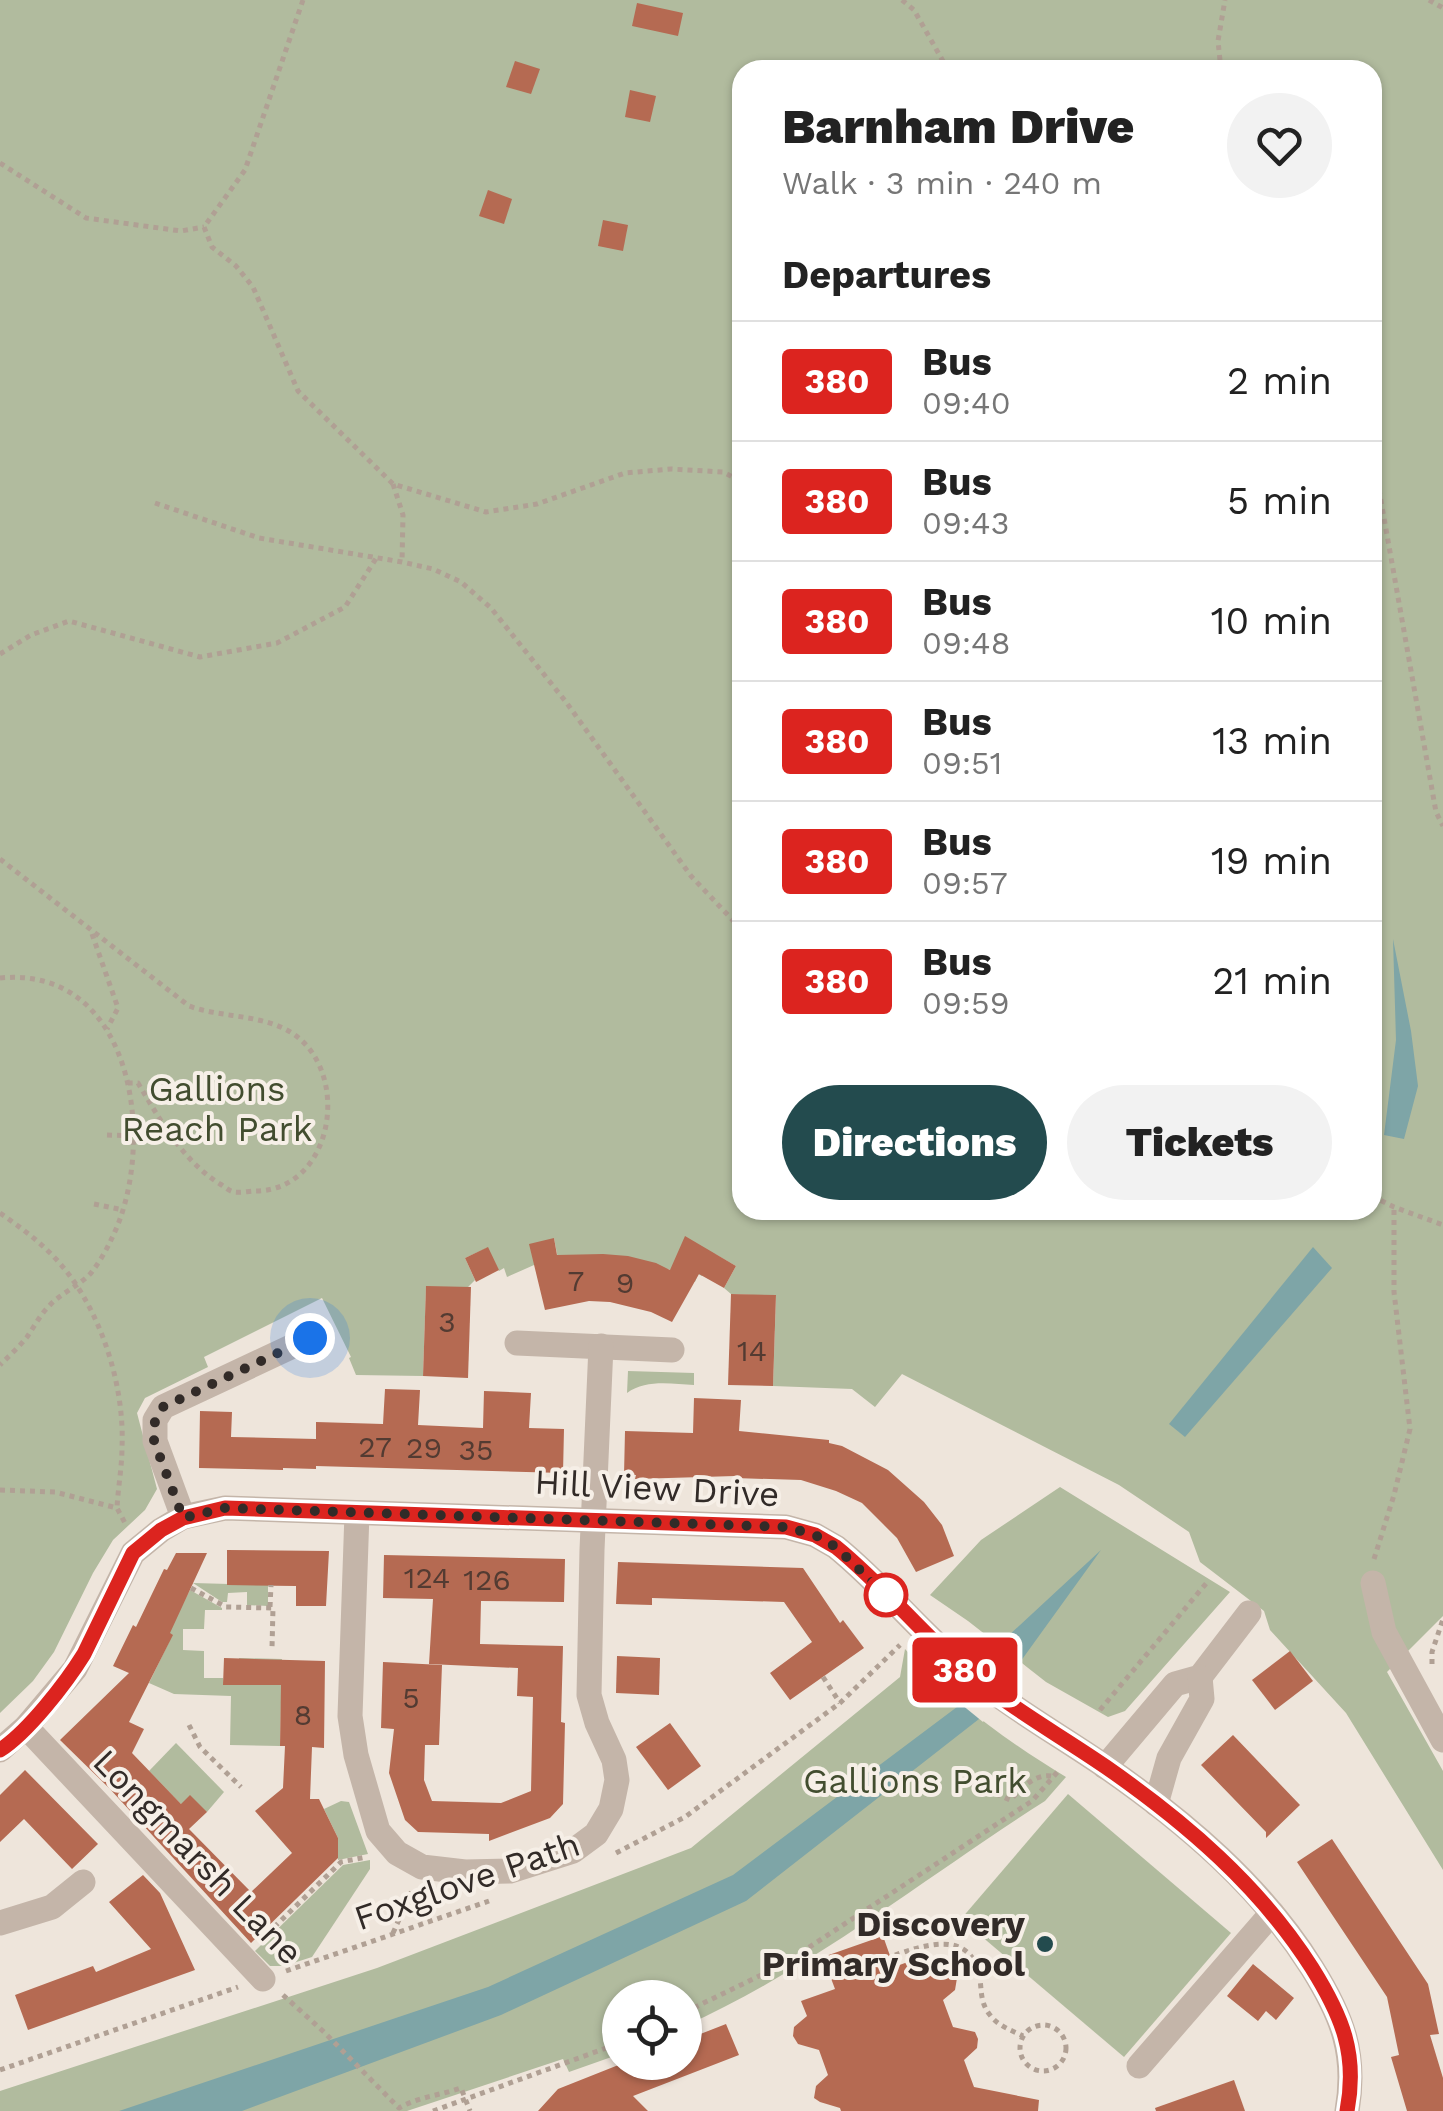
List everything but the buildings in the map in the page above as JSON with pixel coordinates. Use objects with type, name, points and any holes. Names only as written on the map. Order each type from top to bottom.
[{"type":"street","points":[[183,1518],[154,1441],[155,1420],[163,1407],[310,1338]]},
{"type":"street","points":[[517,1343],[662,1349]]},
{"type":"street","points":[[357,1513],[350,1716],[356,1754],[378,1832],[397,1853],[422,1867],[465,1872],[510,1871],[574,1851],[596,1834],[611,1809],[617,1780],[614,1760],[597,1723],[590,1694],[601,1346]]},
{"type":"street","name":"Hill View Drive","points":[[0,1750],[26,1727],[75,1669],[133,1553],[183,1518],[225,1508],[786,1527],[815,1535],[848,1557],[970,1674],[1156,1804],[1206,1844],[1250,1888],[1303,1954],[1340,2017],[1349,2051],[1351,2089],[1347,2111]]},
{"type":"street","points":[[1373,1583],[1384,1632],[1443,1740]]},
{"type":"street","points":[[1106,1767],[1175,1684],[1200,1677],[1249,1613]]},
{"type":"street","points":[[1156,1804],[1168,1758],[1202,1700],[1200,1677]]},
{"type":"street","name":"Longmarsh Lane","points":[[26,1727],[263,1978]]},
{"type":"street","points":[[0,1922],[52,1907],[83,1882]]},
{"type":"street","points":[[1139,2066],[1272,1913]]},
{"type":"path","points":[[0,163],[86,218],[181,232],[204,226],[244,170],[303,0]]},
{"type":"path","points":[[902,0],[914,10],[942,60]]},
{"type":"path","points":[[1220,60],[1218,41],[1225,0]]},
{"type":"path","points":[[1429,0],[1443,8]]},
{"type":"path","points":[[204,226],[212,247],[236,266],[253,287],[298,390],[394,484],[486,512],[537,504],[625,473],[671,468],[723,472],[732,477]]},
{"type":"path","points":[[394,484],[403,516],[402,562]]},
{"type":"path","points":[[155,503],[259,538],[378,556],[433,569],[461,582],[491,608],[566,702],[690,876],[732,920]]},
{"type":"path","points":[[1382,507],[1436,812],[1443,826]]},
{"type":"path","points":[[0,654],[31,636],[70,621],[200,657],[278,643],[345,607],[378,556]]},
{"type":"path","points":[[0,859],[189,1006],[216,1015],[256,1019],[291,1033],[311,1050],[326,1079],[330,1106],[322,1142],[309,1166],[290,1181],[266,1191],[234,1192],[210,1177],[180,1148],[138,1084],[128,1084]]},
{"type":"path","points":[[90,932],[118,1008],[107,1029]]},
{"type":"path","points":[[0,978],[40,980],[68,992],[94,1011],[118,1052],[131,1093],[134,1136],[133,1168],[112,1240],[90,1274],[48,1306],[0,1364]]},
{"type":"path","points":[[107,1135],[134,1136]]},
{"type":"path","points":[[1382,1201],[1443,1225]]},
{"type":"path","points":[[94,1204],[123,1210]]},
{"type":"path","points":[[1373,1583],[1373,1562],[1410,1429],[1394,1292],[1394,1207]]},
{"type":"path","points":[[0,1213],[51,1253],[90,1308],[108,1350],[122,1444],[116,1508],[55,1492],[0,1490]]},
{"type":"path","points":[[1100,1710],[1209,1580]]},
{"type":"path","points":[[270,1608],[271,1585]]},
{"type":"path","points":[[191,1588],[226,1608],[273,1608],[272,1648]]},
{"type":"path","name":"Foxglove Path","points":[[610,1856],[684,1818],[840,1703],[901,1645]]},
{"type":"path","points":[[822,1677],[840,1703]]},
{"type":"path","points":[[189,1724],[200,1747],[241,1788]]},
{"type":"path","points":[[702,2004],[782,1965],[1032,1801],[1060,1768]]},
{"type":"path","points":[[959,1778],[1010,1800],[1035,1779],[1048,1774],[1054,1778]]},
{"type":"path","points":[[243,1957],[341,1862],[373,1856]]},
{"type":"path","points":[[392,1934],[418,1878]]},
{"type":"path","name":"Foxglove Path","points":[[0,2070],[491,1900]]},
{"type":"path","points":[[895,1955],[938,1942],[962,1950],[978,1968],[981,1999],[988,2013],[997,2023],[1023,2036]]},
{"type":"path","name":"Longmarsh Lane","points":[[263,1978],[400,2108],[411,2101],[461,2088],[466,2100]]},
{"type":"path","points":[[1039,2025],[1058,2029],[1064,2036],[1065,2056],[1052,2070],[1034,2069],[1021,2054],[1023,2036],[1039,2025]]},
{"type":"path","points":[[433,2111],[602,2050]]},
{"type":"path","points":[[466,2100],[470,2111]]},
{"type":"green space","name":"Gallions Reach Park","points":[[0,0],[1443,0],[1443,1616],[1387,1672],[1443,1771],[1443,1870],[1346,1713],[1270,1630],[1264,1611],[1200,1562],[1189,1532],[1119,1485],[902,1374],[875,1407],[852,1389],[773,1386],[776,1296],[731,1294],[724,1288],[736,1266],[715,1254],[695,1282],[668,1269],[558,1259],[554,1238],[534,1265],[507,1277],[504,1268],[499,1271],[487,1248],[465,1258],[475,1280],[468,1287],[426,1287],[423,1376],[356,1375],[322,1298],[204,1357],[208,1367],[145,1398],[137,1413],[157,1489],[145,1510],[113,1540],[54,1652],[33,1681],[0,1713]]},
{"type":"green space","points":[[628,1371],[694,1373],[694,1385],[651,1384],[627,1393]]},
{"type":"green space","name":"Gallions Park","points":[[1060,1487],[1230,1592],[1125,1711],[1108,1717],[1046,1682],[930,1595],[981,1540]]},
{"type":"green space","points":[[193,1583],[268,1585],[268,1606],[247,1605],[247,1592],[228,1593],[227,1602],[222,1602]]},
{"type":"green space","points":[[190,1590],[222,1608],[205,1610],[204,1629],[183,1629],[183,1650],[204,1651],[204,1678],[223,1678],[224,1685],[238,1685],[239,1658],[282,1659],[280,1746],[230,1745],[231,1696],[174,1694],[149,1683],[169,1642],[165,1639]]},
{"type":"green space","name":"Gallions Park","points":[[905,1649],[981,1719],[1066,1777],[1045,1801],[825,1949],[733,2003],[702,2018],[702,1980],[602,1980],[602,2060],[569,2072],[563,2059],[407,2111],[0,2111],[0,2091],[377,1968],[691,1848],[900,1677]]},
{"type":"green space","points":[[176,1743],[224,1792],[207,1812],[181,1804],[149,1771]]},
{"type":"green space","points":[[1068,1794],[1231,1933],[1124,2057],[961,1919]]},
{"type":"green space","points":[[341,1801],[349,1802],[368,1854],[338,1860],[338,1838],[324,1809]]},
{"type":"green space","points":[[370,1860],[370,1869],[312,1957],[270,1966],[255,1951],[343,1865]]},
{"type":"water","points":[[1393,939],[1418,1086],[1404,1139],[1384,1135],[1396,1040]]},
{"type":"water","points":[[1313,1247],[1332,1268],[1185,1437],[1169,1424]]},
{"type":"water","points":[[1101,1550],[979,1719],[746,1901],[501,2015],[242,2111],[119,2111],[488,1987],[733,1875],[957,1707],[1007,1637]]},
{"type":"pier","points":[[997,1643],[1025,1666],[983,1722],[956,1700]]},
{"type":"bus line","name":"380","points":[[0,1750],[26,1727],[75,1669],[133,1553],[183,1518],[225,1508],[786,1527],[815,1535],[836,1547],[970,1674],[1156,1804],[1206,1844],[1250,1888],[1303,1954],[1340,2017],[1349,2051],[1351,2089],[1347,2111]]},
{"type":"place","name":"Discovery Primary School","points":[[1045,1944]]},
{"type":"route","points":[[310,1338],[163,1407],[155,1420],[154,1441],[183,1518],[225,1508],[786,1527],[815,1535],[836,1547],[891,1600],[886,1595]]}]
